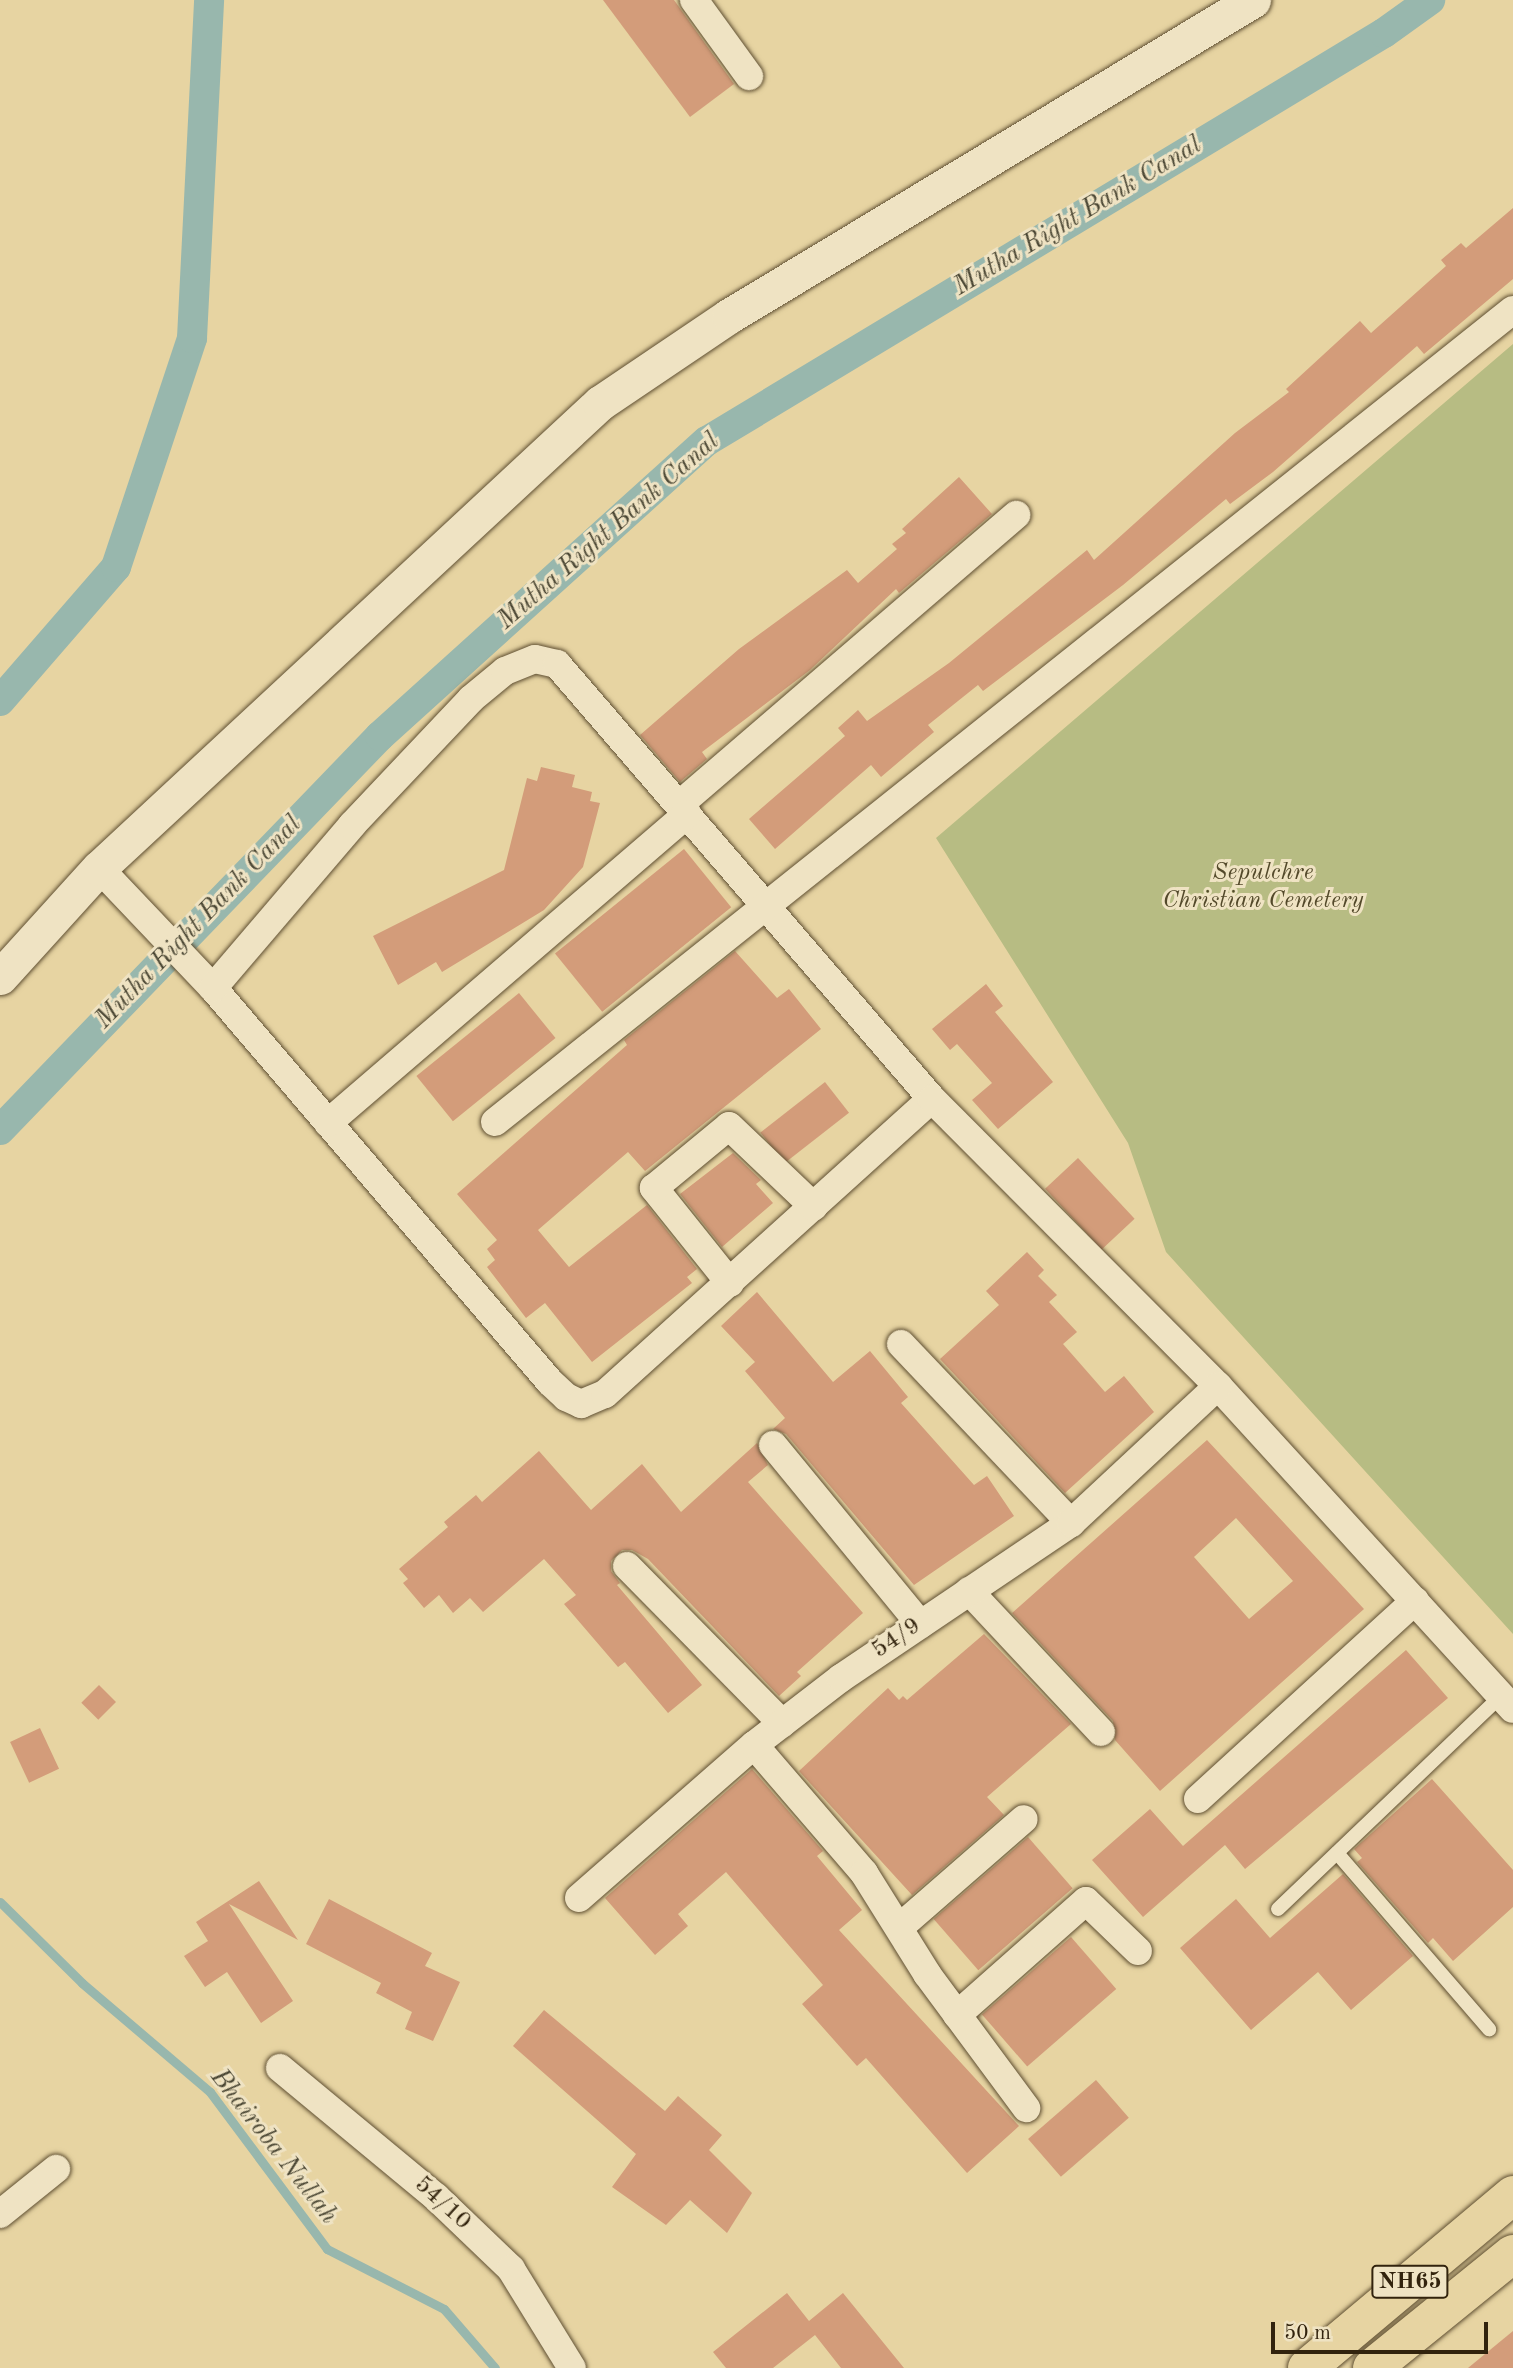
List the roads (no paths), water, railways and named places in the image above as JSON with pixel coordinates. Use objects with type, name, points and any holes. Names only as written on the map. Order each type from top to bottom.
[{"type":"highway","name":"NH65","points":[[1307,2368],[1513,2195]]},
{"type":"highway","name":"NH65","points":[[1372,2368],[1513,2254]]},
{"type":"street","points":[[694,0],[749,76]]},
{"type":"street","points":[[0,977],[99,868],[600,403],[741,309],[1253,0]]},
{"type":"street","points":[[495,1122],[1513,310]]},
{"type":"street","points":[[328,1123],[1016,515]]},
{"type":"street","points":[[204,979],[471,699],[515,667],[535,659],[557,664],[932,1099],[1218,1386],[1507,1702]]},
{"type":"street","points":[[99,868],[204,979],[550,1382],[566,1398],[581,1404],[605,1394],[932,1099]]},
{"type":"street","points":[[730,1283],[654,1188],[729,1126],[814,1207]]},
{"type":"street","points":[[901,1344],[1071,1523]]},
{"type":"street","name":"54/9","points":[[579,1898],[782,1723],[920,1624],[1071,1523],[1218,1386]]},
{"type":"street","points":[[773,1445],[920,1624]]},
{"type":"street","points":[[627,1566],[782,1723]]},
{"type":"street","points":[[969,1591],[1101,1732]]},
{"type":"street","points":[[1198,1798],[1415,1601]]},
{"type":"street","points":[[754,1745],[864,1873],[957,2015],[1026,2108]]},
{"type":"street","points":[[900,1927],[1024,1819]]},
{"type":"street","points":[[957,2015],[1086,1900],[1139,1951]]},
{"type":"street","name":"54/10","points":[[280,2068],[436,2197],[511,2269],[572,2368]]},
{"type":"street","points":[[0,2214],[56,2169]]},
{"type":"lane","points":[[1278,1909],[1507,1702]]},
{"type":"lane","points":[[1337,1853],[1489,2029]]},
{"type":"waterway","points":[[0,701],[116,567],[192,338],[209,0]]},
{"type":"waterway","name":"Mutha Right Bank Canal","points":[[0,1130],[380,736],[707,441],[1384,33],[1430,0]]},
{"type":"waterway","name":"Bhairoba Nullah","points":[[0,1902],[82,1983],[210,2092],[327,2249],[444,2309],[495,2368]]},
{"type":"park label","name":"Sepulchre Christian Cemetery","points":[[1263,888]]}]
